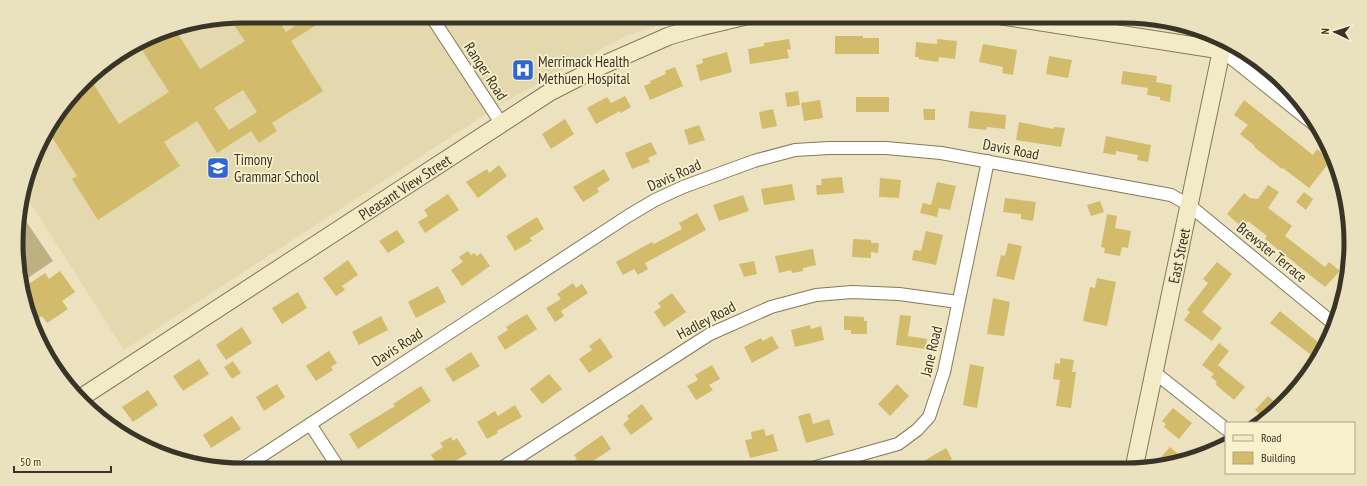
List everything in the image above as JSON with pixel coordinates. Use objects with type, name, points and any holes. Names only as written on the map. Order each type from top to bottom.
[{"type":"street","name":"Ranger Road","points":[[436,23],[502,123]]},
{"type":"street","name":"Pleasant View Street","points":[[84,396],[550,92],[669,36],[714,23]]},
{"type":"street","points":[[1053,23],[1221,46]]},
{"type":"street","name":"East Street","points":[[1135,463],[1222,46]]},
{"type":"street","points":[[1223,47],[1303,114]]},
{"type":"street","name":"Davis Road","points":[[251,463],[594,238],[655,200],[683,187],[754,161],[795,150],[829,148],[886,148],[941,153],[1171,196],[1189,205]]},
{"type":"street","name":"Jane Road","points":[[830,463],[898,444],[917,430],[928,417],[944,372],[988,162]]},
{"type":"street","name":"Brewster Terrace","points":[[1189,205],[1330,320]]},
{"type":"street","name":"Hadley Road","points":[[509,463],[671,357],[710,334],[771,307],[816,295],[852,292],[900,294],[958,302]]},
{"type":"street","points":[[1154,372],[1225,428]]},
{"type":"street","points":[[310,424],[335,463]]},
{"type":"shaded area","name":"Timony Grammar School","points":[[229,23],[666,23],[626,36],[503,103],[124,350],[27,198],[30,186],[40,159],[52,133],[68,109],[87,87],[109,68],[133,52],[186,30]]},
{"type":"shaded area","points":[[1120,23],[1138,23],[1167,27],[1197,36]]},
{"type":"shaded area","points":[[24,219],[53,261],[26,279],[23,257]]},
{"type":"building","name":"Timony Grammar School","points":[[233,23],[280,23],[286,32],[299,23],[318,23],[291,41],[323,91],[272,123],[277,131],[259,143],[251,131],[217,153],[197,121],[164,142],[180,166],[98,220],[72,179],[77,176],[51,135],[68,109],[93,82],[119,124],[169,92],[141,48],[178,33],[200,69],[245,41]],"holes":[[[243,90],[257,112],[229,130],[214,108]]]},
{"type":"building","points":[[835,36],[863,36],[863,38],[879,38],[879,54],[835,54]]},
{"type":"building","points":[[789,39],[791,49],[787,50],[789,58],[750,64],[748,49],[764,46],[764,43]]},
{"type":"building","points":[[937,39],[957,41],[955,59],[939,57],[938,62],[918,59],[919,57],[915,57],[916,42],[937,44]]},
{"type":"building","points":[[983,44],[1017,50],[1013,75],[1002,73],[1003,67],[979,62]]},
{"type":"building","points":[[727,52],[732,72],[700,81],[696,65],[703,63],[702,59]]},
{"type":"building","points":[[1049,56],[1072,60],[1068,78],[1046,74]]},
{"type":"building","points":[[675,67],[683,86],[650,100],[644,86],[651,83],[650,81],[666,74],[665,71]]},
{"type":"building","points":[[1123,71],[1157,76],[1156,82],[1172,85],[1170,102],[1160,100],[1160,97],[1147,95],[1148,88],[1121,84]]},
{"type":"building","points":[[798,91],[800,105],[787,107],[785,93]]},
{"type":"building","points":[[625,96],[631,107],[621,113],[620,111],[596,124],[587,108],[607,97],[611,103]]},
{"type":"building","points":[[856,97],[889,97],[889,112],[856,112]]},
{"type":"building","points":[[820,100],[823,118],[804,121],[801,103]]},
{"type":"building","points":[[1244,100],[1313,155],[1317,149],[1326,156],[1325,159],[1329,163],[1309,188],[1283,168],[1282,169],[1240,134],[1248,125],[1234,115]]},
{"type":"building","points":[[773,109],[777,126],[762,129],[759,112]]},
{"type":"building","points":[[923,109],[935,109],[935,120],[924,120]]},
{"type":"building","points":[[970,111],[1006,115],[1005,129],[987,127],[986,130],[968,128]]},
{"type":"building","points":[[565,119],[574,134],[551,149],[542,134]]},
{"type":"building","points":[[1019,122],[1054,129],[1054,127],[1065,128],[1061,147],[1016,140]]},
{"type":"building","points":[[699,125],[705,140],[689,145],[684,130]]},
{"type":"building","points":[[1106,136],[1151,145],[1148,162],[1137,160],[1138,155],[1116,151],[1116,155],[1103,153]]},
{"type":"building","points":[[651,142],[657,154],[648,158],[650,162],[632,169],[625,153]]},
{"type":"building","points":[[499,165],[507,176],[478,198],[466,182],[487,169],[489,173]]},
{"type":"building","points":[[604,169],[610,180],[597,188],[599,192],[583,202],[573,187]]},
{"type":"building","points":[[842,177],[844,193],[817,195],[816,185],[822,185],[821,179]]},
{"type":"building","points":[[880,178],[901,180],[899,198],[879,197]]},
{"type":"building","points":[[937,182],[956,186],[950,210],[939,208],[937,217],[920,213],[923,203],[931,205]]},
{"type":"building","points":[[792,184],[795,200],[764,205],[761,189]]},
{"type":"building","points":[[1268,185],[1279,192],[1268,208],[1292,226],[1285,236],[1325,267],[1329,262],[1340,271],[1325,287],[1265,239],[1267,236],[1248,221],[1243,228],[1227,214],[1244,193],[1250,198],[1258,199]]},
{"type":"building","points":[[1304,192],[1313,199],[1306,210],[1296,202]]},
{"type":"building","points":[[448,194],[459,210],[425,233],[418,222],[428,216],[424,210]]},
{"type":"building","points":[[743,195],[749,211],[719,221],[713,205]]},
{"type":"building","points":[[1005,198],[1036,202],[1033,221],[1021,219],[1021,214],[1003,212]]},
{"type":"building","points":[[1100,201],[1104,212],[1091,216],[1087,205]]},
{"type":"building","points":[[697,213],[706,230],[645,263],[648,269],[638,275],[634,269],[623,275],[616,262],[652,242],[654,244],[682,229],[679,223]]},
{"type":"building","points":[[1107,214],[1117,216],[1115,228],[1131,231],[1128,248],[1122,247],[1120,256],[1104,253],[1105,248],[1101,247]]},
{"type":"building","points":[[537,217],[544,229],[530,238],[532,241],[515,251],[506,236]]},
{"type":"building","points":[[397,230],[405,242],[388,253],[379,241]]},
{"type":"building","points":[[926,231],[943,235],[936,265],[912,260],[914,250],[921,251]]},
{"type":"building","points":[[853,239],[871,240],[871,243],[879,243],[878,253],[871,252],[871,258],[852,257]]},
{"type":"building","points":[[1008,243],[1022,246],[1014,280],[996,276],[1001,255],[1005,256]]},
{"type":"building","points":[[813,249],[816,265],[803,268],[803,271],[792,273],[791,270],[779,273],[775,256]]},
{"type":"building","points":[[468,251],[471,255],[474,253],[477,256],[481,253],[490,266],[462,286],[451,270],[463,262],[459,257]]},
{"type":"building","points":[[348,260],[358,275],[342,286],[345,290],[336,296],[323,278]]},
{"type":"building","points":[[754,261],[757,274],[744,277],[739,264]]},
{"type":"building","points":[[1217,262],[1232,274],[1202,312],[1222,328],[1212,341],[1184,320],[1190,312],[1187,310],[1208,283],[1203,279]]},
{"type":"building","points":[[60,271],[75,292],[62,301],[68,309],[47,323],[42,316],[37,319],[30,300],[27,285],[45,273],[49,279]]},
{"type":"building","points":[[1097,278],[1116,282],[1107,326],[1083,321],[1090,287],[1095,288]]},
{"type":"building","points":[[573,283],[576,288],[582,284],[588,293],[561,311],[564,316],[555,322],[546,308],[561,299],[557,294]]},
{"type":"building","points":[[438,286],[446,302],[416,318],[408,302]]},
{"type":"building","points":[[298,292],[307,308],[282,324],[272,308]]},
{"type":"building","points":[[672,293],[686,312],[664,327],[654,312],[661,307],[658,303]]},
{"type":"building","points":[[993,298],[1010,302],[1004,336],[987,334]]},
{"type":"building","points":[[1280,311],[1319,343],[1313,356],[1270,323]]},
{"type":"building","points":[[527,314],[537,329],[505,350],[497,337],[508,330],[506,327]]},
{"type":"building","points":[[900,315],[911,316],[908,336],[927,339],[926,349],[896,345]]},
{"type":"building","points":[[381,316],[388,330],[359,345],[352,332]]},
{"type":"building","points":[[844,316],[864,317],[864,321],[867,321],[867,334],[851,334],[851,330],[844,330]]},
{"type":"building","points":[[810,325],[811,329],[821,326],[824,340],[795,347],[791,330]]},
{"type":"building","points":[[242,327],[252,343],[226,360],[216,345]]},
{"type":"building","points":[[772,336],[779,348],[752,363],[744,347],[761,338],[763,341]]},
{"type":"building","points":[[600,338],[613,357],[589,373],[579,359],[592,350],[589,346]]},
{"type":"building","points":[[1219,343],[1229,351],[1218,365],[1245,387],[1234,400],[1215,384],[1217,382],[1211,377],[1214,374],[1202,365]]},
{"type":"building","points":[[329,351],[337,363],[331,367],[333,370],[316,381],[306,366]]},
{"type":"building","points":[[471,352],[480,366],[453,382],[445,369]]},
{"type":"building","points":[[1060,358],[1074,360],[1072,372],[1076,372],[1071,408],[1056,406],[1060,380],[1053,379],[1055,363],[1060,364]]},
{"type":"building","points":[[199,359],[209,374],[183,391],[173,376]]},
{"type":"building","points":[[233,361],[241,373],[232,379],[224,367]]},
{"type":"building","points":[[970,364],[984,367],[977,408],[963,405]]},
{"type":"building","points":[[712,365],[720,379],[709,385],[713,390],[696,400],[687,386],[698,380],[695,375]]},
{"type":"building","points":[[549,374],[562,389],[542,404],[530,389]]},
{"type":"building","points":[[277,384],[285,397],[264,411],[256,397]]},
{"type":"building","points":[[897,384],[909,396],[890,416],[878,404]]},
{"type":"building","points":[[421,386],[431,401],[358,449],[349,434],[395,406],[393,404]]},
{"type":"building","points":[[148,390],[158,405],[133,422],[122,407]]},
{"type":"building","points":[[1268,396],[1276,402],[1261,415],[1255,410]]},
{"type":"building","points":[[642,404],[653,419],[631,435],[623,424],[629,419],[627,416]]},
{"type":"building","points":[[515,405],[522,417],[497,431],[498,433],[487,439],[477,422],[495,411],[498,416]]},
{"type":"building","points":[[1173,408],[1192,423],[1179,439],[1164,427],[1166,424],[1162,421]]},
{"type":"building","points":[[810,413],[813,424],[829,419],[834,435],[806,443],[798,416]]},
{"type":"building","points":[[232,416],[241,429],[211,448],[203,435]]},
{"type":"building","points":[[764,429],[766,436],[773,434],[778,451],[750,458],[745,440],[752,439],[751,432]]},
{"type":"building","points":[[602,435],[611,449],[590,463],[572,463],[577,459],[574,455]]},
{"type":"building","points":[[451,437],[453,441],[457,438],[467,454],[452,463],[436,463],[431,455],[443,447],[440,443]]},
{"type":"building","points":[[1170,447],[1181,456],[1167,459],[1158,460]]},
{"type":"building","points":[[946,448],[952,459],[944,463],[920,463]]},
{"type":"place","name":"Merrimack Health Methuen Hospital","points":[[523,70]]},
{"type":"place","name":"Timony Grammar School","points":[[218,168]]}]
